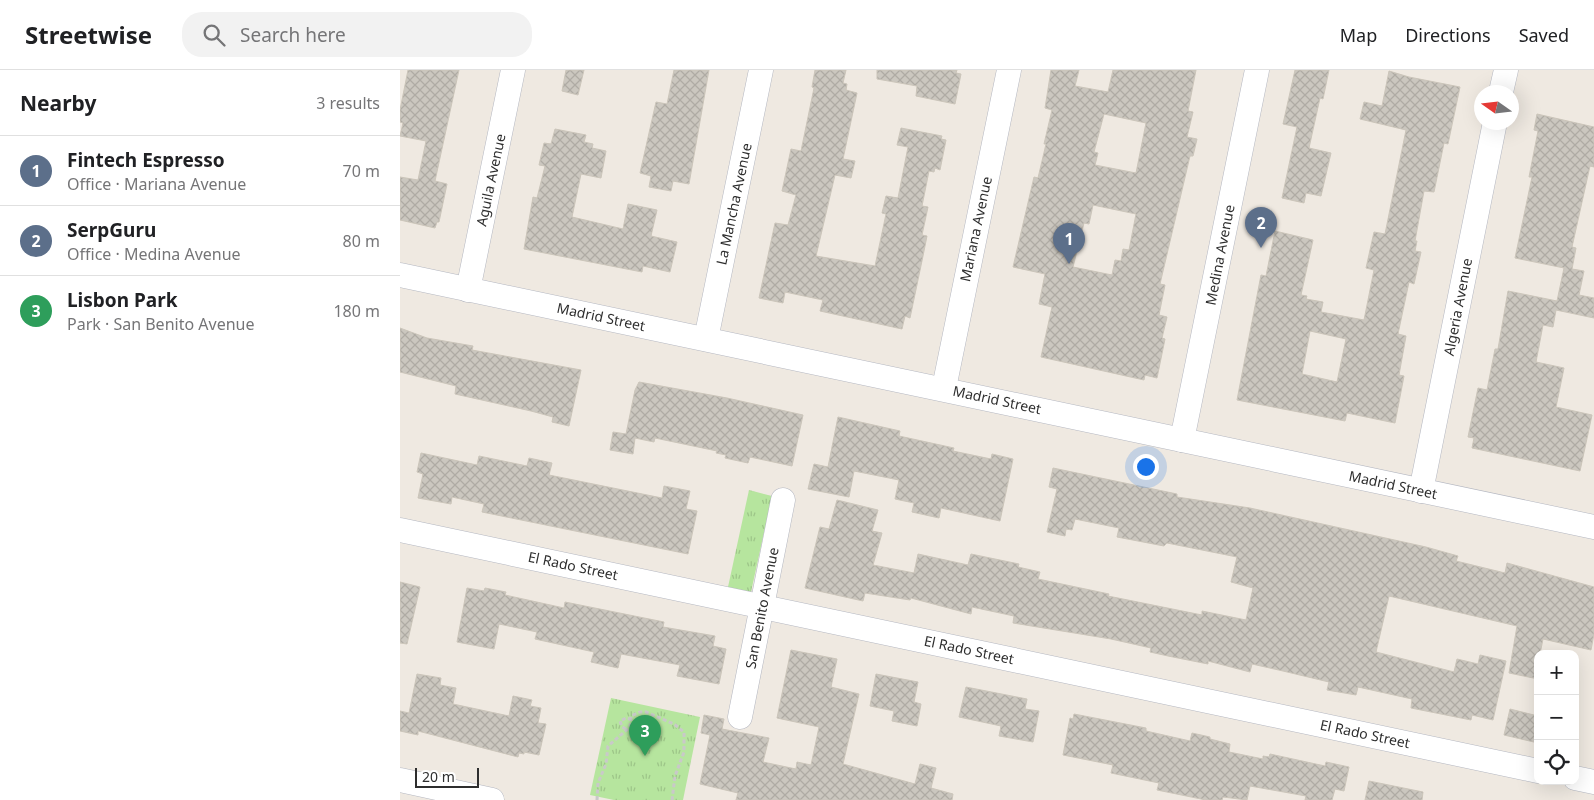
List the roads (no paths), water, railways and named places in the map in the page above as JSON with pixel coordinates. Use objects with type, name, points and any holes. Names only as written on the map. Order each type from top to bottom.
[{"type":"street","name":"Aguila Avenue","points":[[468,290],[513,70]]},
{"type":"street","name":"La Mancha Avenue","points":[[706,339],[762,70]]},
{"type":"street","name":"Mariana Avenue","points":[[944,388],[1009,70]]},
{"type":"street","name":"Medina Avenue","points":[[1182,440],[1257,70]]},
{"type":"street","points":[[1503,85],[1506,70]]},
{"type":"street","name":"Algeria Avenue","points":[[1421,491],[1493,130]]},
{"type":"street","name":"Madrid Street","points":[[400,275],[944,388],[1594,527]]},
{"type":"street","name":"San Benito Avenue","points":[[740,717],[783,500]]},
{"type":"street","name":"El Rado Street","points":[[400,530],[1534,769]]},
{"type":"street","points":[[1579,779],[1594,782]]},
{"type":"street","points":[[400,780],[485,799]]},
{"type":"place","name":"SerpGuru","points":[[1261,248]]},
{"type":"place","name":"Fintech Espresso","points":[[1069,264]]},
{"type":"place","name":"Lisbon Park","points":[[645,756]]}]
